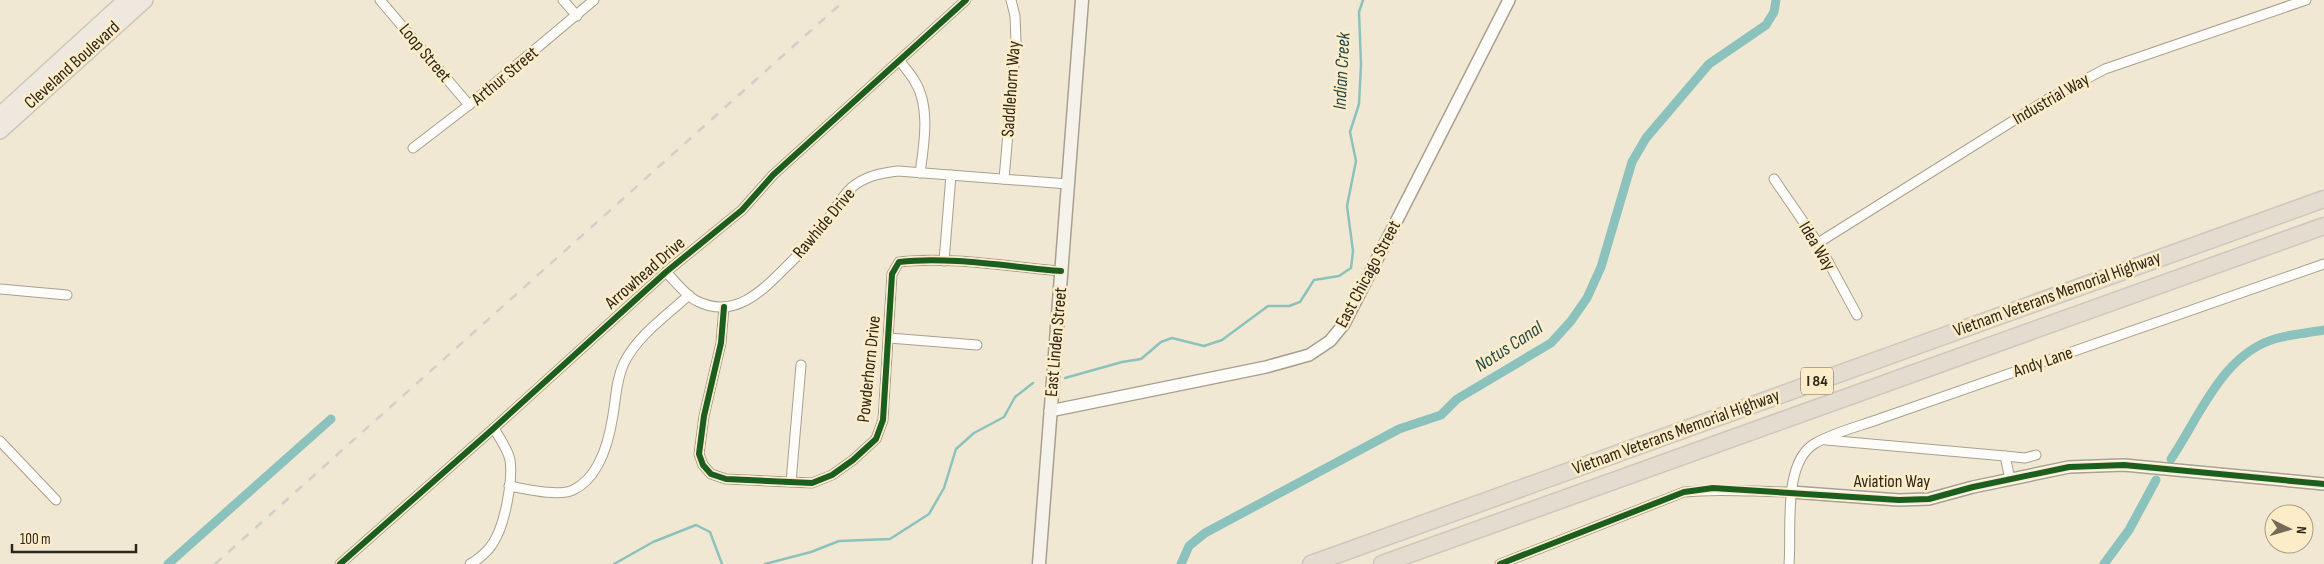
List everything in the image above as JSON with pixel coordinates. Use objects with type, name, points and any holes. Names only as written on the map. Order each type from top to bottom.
[{"type":"highway","name":"Vietnam Veterans Memorial Highway","points":[[1311,564],[2324,198]]},
{"type":"highway","name":"Vietnam Veterans Memorial Highway","points":[[1382,564],[2324,226]]},
{"type":"main road","name":"Cleveland Boulevard","points":[[3,117],[126,0]]},
{"type":"main road","name":"Cleveland Boulevard","points":[[3,117],[145,0]]},
{"type":"main road","name":"East Linden Street","points":[[1039,564],[1082,0]]},
{"type":"street","name":"Loop Street","points":[[380,0],[469,105]]},
{"type":"street","points":[[563,0],[577,16]]},
{"type":"street","name":"Arthur Street","points":[[413,148],[469,105],[594,0]]},
{"type":"street","name":"Arrowhead Drive","points":[[340,564],[666,272],[742,210],[773,175],[850,103],[900,61],[966,0]]},
{"type":"street","name":"Saddlehorn Way","points":[[1004,179],[1016,42],[1015,16],[1011,0]]},
{"type":"street","name":"East Chicago Street","points":[[1050,411],[1266,367],[1309,355],[1330,341],[1343,327],[1509,0]]},
{"type":"street","name":"Industrial Way","points":[[1818,243],[2048,99],[2105,69],[2306,0]]},
{"type":"street","points":[[900,61],[915,81],[923,102],[924,129],[920,173]]},
{"type":"street","name":"Rawhide Drive","points":[[666,272],[695,301],[712,307],[724,307],[749,300],[764,288],[819,234],[851,188],[865,178],[880,173],[920,173],[1068,184]]},
{"type":"street","points":[[944,261],[951,175]]},
{"type":"street","name":"Idea Way","points":[[1774,179],[1818,243],[1857,315]]},
{"type":"street","name":"Powderhorn Drive","points":[[724,307],[722,343],[704,416],[699,454],[702,465],[711,474],[726,480],[812,483],[832,475],[853,460],[876,439],[883,420],[892,274],[899,262],[917,260],[944,261],[1061,271]]},
{"type":"street","name":"Andy Lane","points":[[1789,564],[1791,492],[1799,465],[1813,444],[2324,264]]},
{"type":"street","points":[[0,289],[67,295]]},
{"type":"street","points":[[509,486],[557,492],[572,491],[586,481],[598,464],[608,441],[616,385],[623,364],[638,340],[689,295]]},
{"type":"street","points":[[889,338],[977,345]]},
{"type":"street","points":[[791,482],[801,365]]},
{"type":"street","points":[[470,564],[493,543],[502,523],[509,486],[511,474],[510,458],[494,428]]},
{"type":"street","name":"Aviation Way","points":[[1824,440],[2025,458],[2036,455]]},
{"type":"street","points":[[0,441],[56,500]]},
{"type":"street","points":[[2005,456],[2010,480]]},
{"type":"street","name":"Aviation Way","points":[[1500,564],[1684,492],[1713,488],[1737,492],[1791,492],[1900,500],[1929,499],[2070,467],[2124,465],[2324,484]]},
{"type":"waterway","name":"Indian Creek","points":[[1065,378],[1122,362],[1141,359],[1161,342],[1172,338],[1204,346],[1222,340],[1268,306],[1289,306],[1300,302],[1314,280],[1339,276],[1351,268],[1353,251],[1347,206],[1356,161],[1350,132],[1359,104],[1361,65],[1359,12],[1363,0]]},
{"type":"waterway","name":"Notus Canal","points":[[1181,564],[1189,546],[1205,533],[1399,429],[1441,415],[1457,399],[1551,343],[1571,321],[1587,298],[1601,267],[1632,162],[1646,138],[1709,64],[1766,25],[1774,12],[1776,0]]},
{"type":"waterway","points":[[2171,459],[2215,388],[2242,357],[2259,345],[2278,338],[2324,330]]},
{"type":"waterway","name":"Indian Creek","points":[[765,564],[811,552],[839,541],[890,539],[929,514],[944,488],[956,449],[974,433],[1004,417],[1015,397],[1033,383]]},
{"type":"waterway","points":[[168,564],[331,419]]},
{"type":"waterway","points":[[2104,564],[2129,530],[2156,480]]},
{"type":"waterway","name":"Indian Creek","points":[[614,564],[653,542],[696,525],[710,532],[722,564]]},
{"type":"railway","points":[[215,564],[845,0]]},
{"type":"cycle path","points":[[340,564],[666,272],[742,210],[773,175],[966,0]]},
{"type":"cycle path","points":[[724,307],[721,343],[704,416],[699,454],[703,465],[711,474],[726,479],[812,483],[832,475],[853,460],[876,439],[883,420],[892,274],[899,262],[959,261],[1061,271]]},
{"type":"cycle path","points":[[1500,564],[1684,492],[1713,488],[1899,500],[1929,499],[1973,487],[2069,467],[2124,465],[2324,484]]}]
